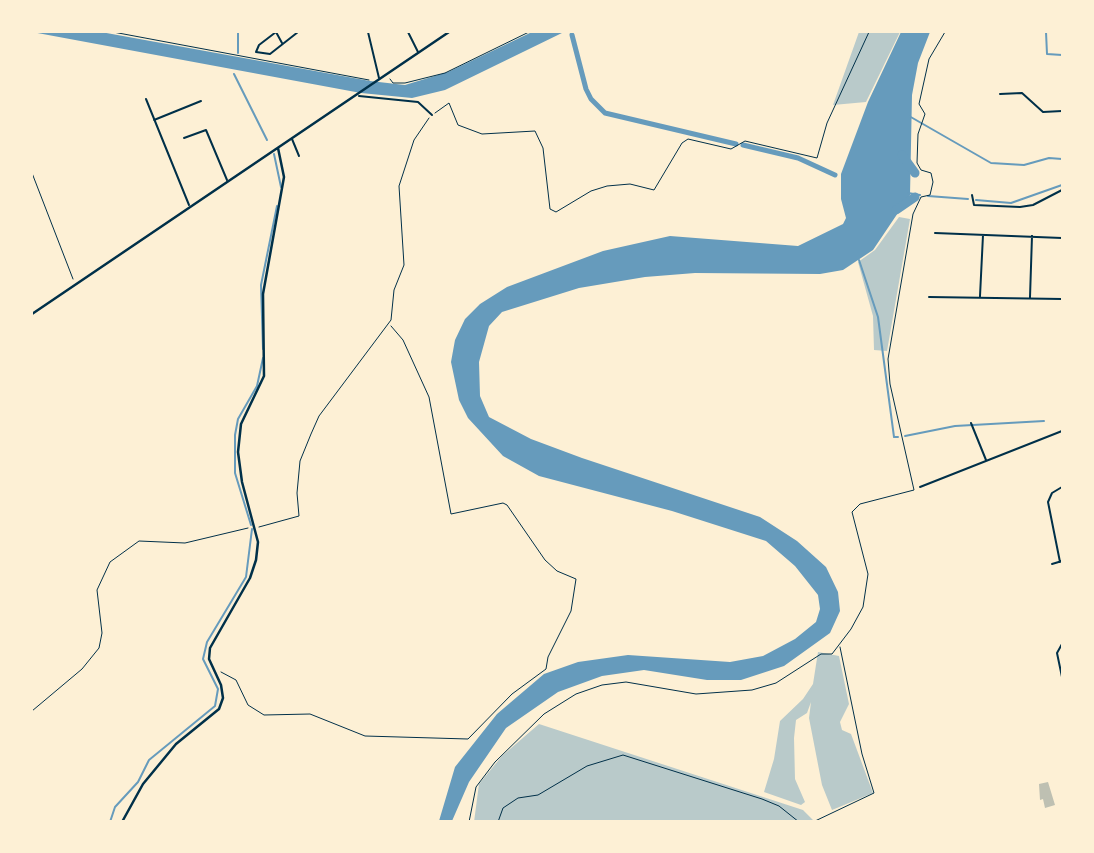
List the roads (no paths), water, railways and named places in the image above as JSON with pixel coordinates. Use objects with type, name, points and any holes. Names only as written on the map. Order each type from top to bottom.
[{"type":"street","points":[[282,44],[276,32],[259,45],[256,52],[270,54],[298,32]]},
{"type":"street","points":[[368,32],[378,80]]},
{"type":"street","points":[[408,32],[418,52]]},
{"type":"street","points":[[32,314],[449,32]]},
{"type":"street","points":[[1000,94],[1022,93],[1043,112],[1062,111]]},
{"type":"street","points":[[357,94],[418,102],[432,115]]},
{"type":"street","points":[[146,99],[190,206]]},
{"type":"street","points":[[154,120],[201,101]]},
{"type":"street","points":[[184,138],[206,130],[228,181]]},
{"type":"street","points":[[291,138],[299,156]]},
{"type":"street","points":[[122,821],[143,784],[176,744],[219,709],[223,698],[221,685],[209,659],[210,648],[250,578],[256,560],[256,527],[242,482],[238,452],[241,424],[259,391],[265,368],[263,294],[284,177],[278,148]]},
{"type":"street","points":[[972,195],[974,205],[1020,208],[1034,205],[1062,190]]},
{"type":"street","points":[[935,233],[1062,238]]},
{"type":"street","points":[[980,296],[983,234]]},
{"type":"street","points":[[1030,298],[1032,236]]},
{"type":"street","points":[[929,297],[1062,299]]},
{"type":"street","points":[[971,423],[986,461]]},
{"type":"street","points":[[920,486],[1062,431]]},
{"type":"street","points":[[1052,564],[1061,562],[1048,502],[1052,494],[1062,487]]},
{"type":"street","points":[[1062,644],[1057,653],[1062,677]]},
{"type":"water","points":[[32,32],[101,32],[405,85],[448,72],[532,32],[564,32],[445,90],[412,98],[361,93]]},
{"type":"water","points":[[901,32],[930,32],[918,63],[912,95],[910,195],[873,250],[843,270],[820,274],[695,273],[645,277],[579,288],[502,312],[489,326],[479,362],[480,396],[489,417],[531,439],[582,458],[760,517],[797,541],[826,567],[838,592],[840,611],[830,633],[784,666],[741,680],[707,680],[644,670],[602,676],[558,692],[506,728],[469,782],[452,821],[439,821],[455,767],[497,714],[544,674],[578,662],[628,655],[730,662],[763,656],[795,639],[816,622],[820,609],[818,595],[795,566],[766,541],[672,511],[539,476],[503,456],[468,418],[459,400],[451,362],[455,340],[465,319],[480,304],[507,287],[603,251],[670,236],[798,246],[843,224],[846,218],[841,199],[841,174],[868,102]]},
{"type":"waterway","points":[[238,32],[238,53]]},
{"type":"waterway","points":[[1046,32],[1047,54],[1062,55]]},
{"type":"waterway","points":[[572,35],[586,89],[591,99],[605,113],[736,144]]},
{"type":"waterway","points":[[234,74],[267,140]]},
{"type":"waterway","points":[[909,116],[991,163],[1024,165],[1049,158],[1062,159]]},
{"type":"waterway","points":[[743,145],[798,158],[835,175]]},
{"type":"waterway","points":[[274,154],[281,187]]},
{"type":"waterway","points":[[902,155],[915,173]]},
{"type":"waterway","points":[[976,200],[1011,203],[1062,185]]},
{"type":"waterway","points":[[908,193],[920,195]]},
{"type":"waterway","points":[[928,196],[968,199]]},
{"type":"waterway","points":[[896,210],[915,197]]},
{"type":"waterway","points":[[263,349],[261,285],[277,206]]},
{"type":"waterway","points":[[859,260],[878,317],[894,437],[898,437]]},
{"type":"waterway","points":[[251,525],[235,473],[235,435],[238,419],[257,386],[263,358]]},
{"type":"waterway","points":[[905,436],[955,426],[1044,421]]},
{"type":"waterway","points":[[110,822],[115,807],[138,782],[149,760],[215,706],[218,689],[203,659],[207,642],[246,577],[252,529]]}]
